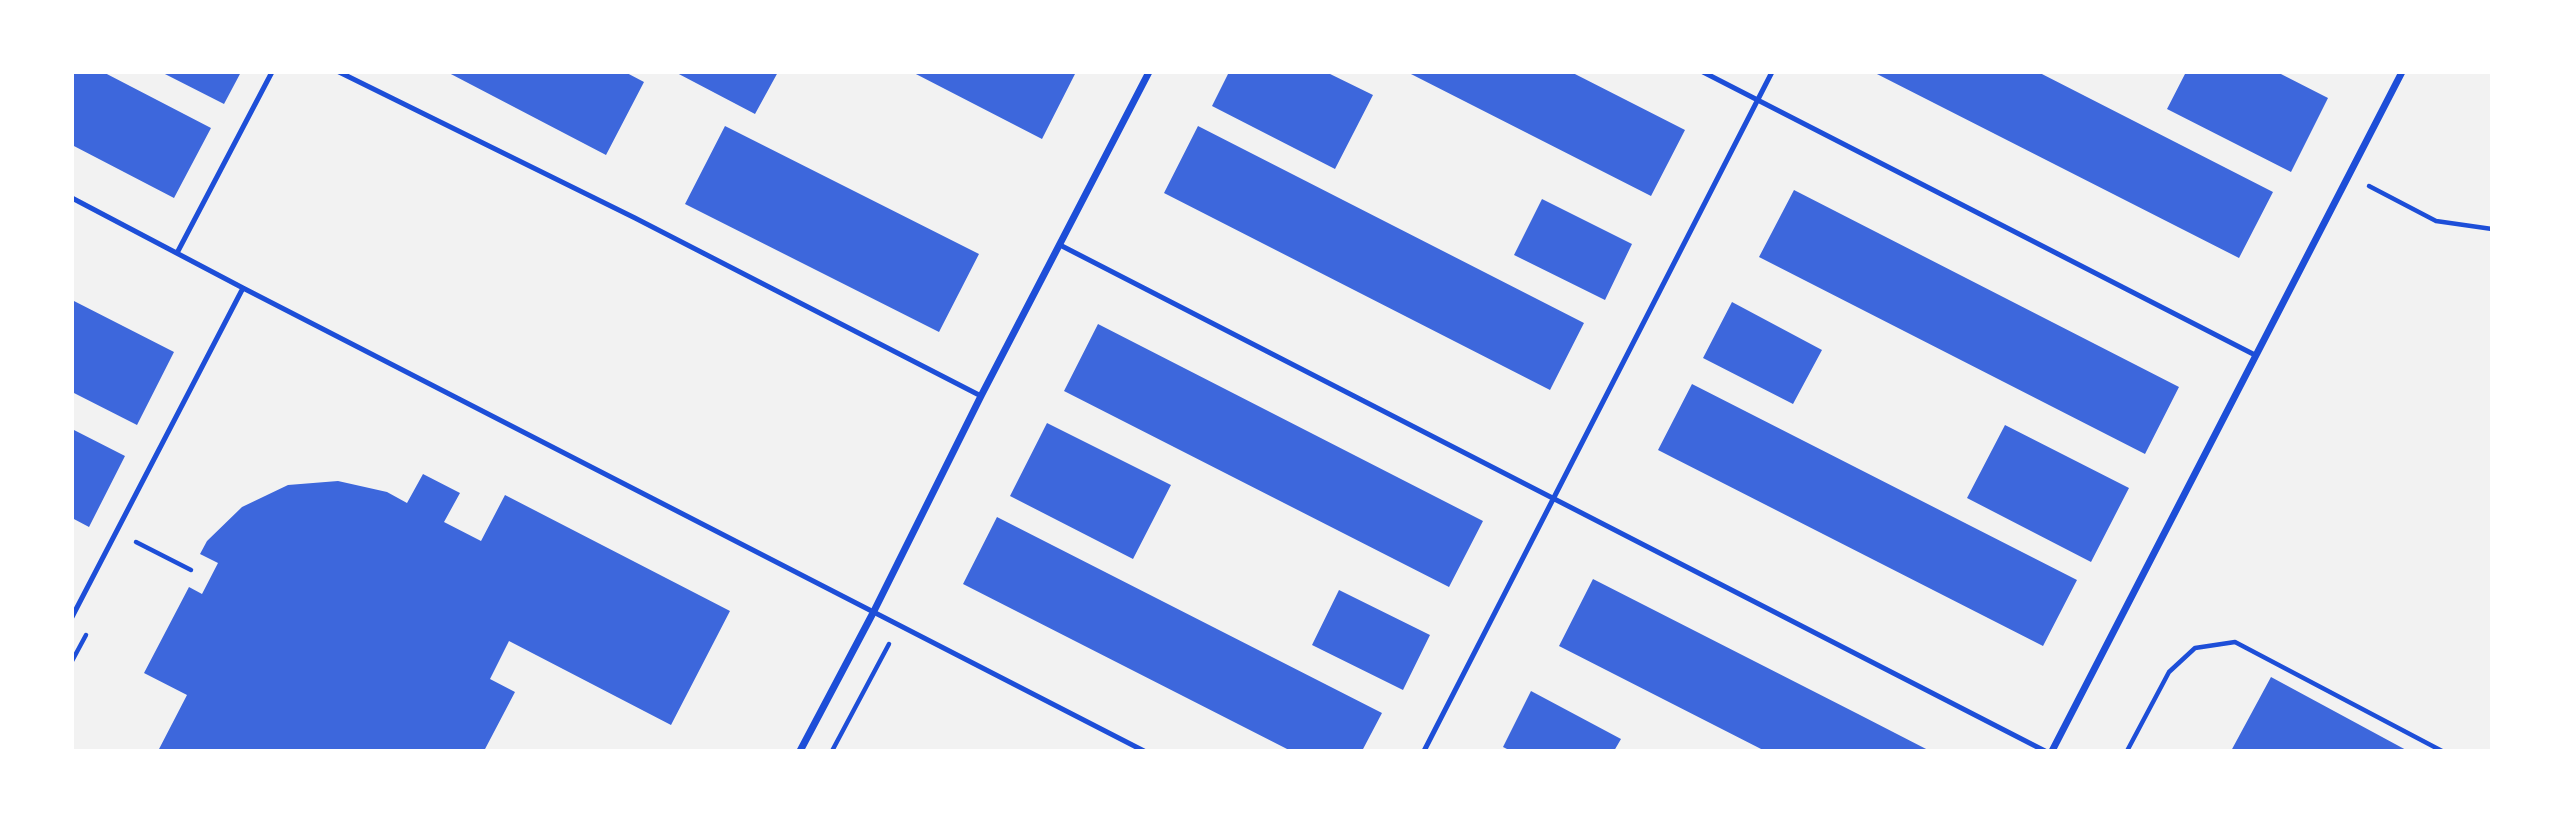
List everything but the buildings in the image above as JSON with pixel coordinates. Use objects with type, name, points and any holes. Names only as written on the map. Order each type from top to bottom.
[{"type":"street","points":[[800,751],[1149,72]]},
{"type":"street","points":[[2052,751],[2402,72]]},
{"type":"lane","points":[[177,253],[272,72]]},
{"type":"lane","points":[[339,72],[635,218],[981,396]]},
{"type":"lane","points":[[1703,72],[2255,355]]},
{"type":"lane","points":[[1424,751],[1772,72]]},
{"type":"lane","points":[[72,198],[1144,751]]},
{"type":"lane","points":[[1060,245],[2045,751]]},
{"type":"lane","points":[[72,617],[243,288]]},
{"type":"path","points":[[2348,175],[2436,220],[2492,229]]},
{"type":"path","points":[[117,532],[191,570]]},
{"type":"path","points":[[832,751],[898,626]]},
{"type":"path","points":[[2127,751],[2169,672],[2195,648],[2235,642],[2442,751]]}]
